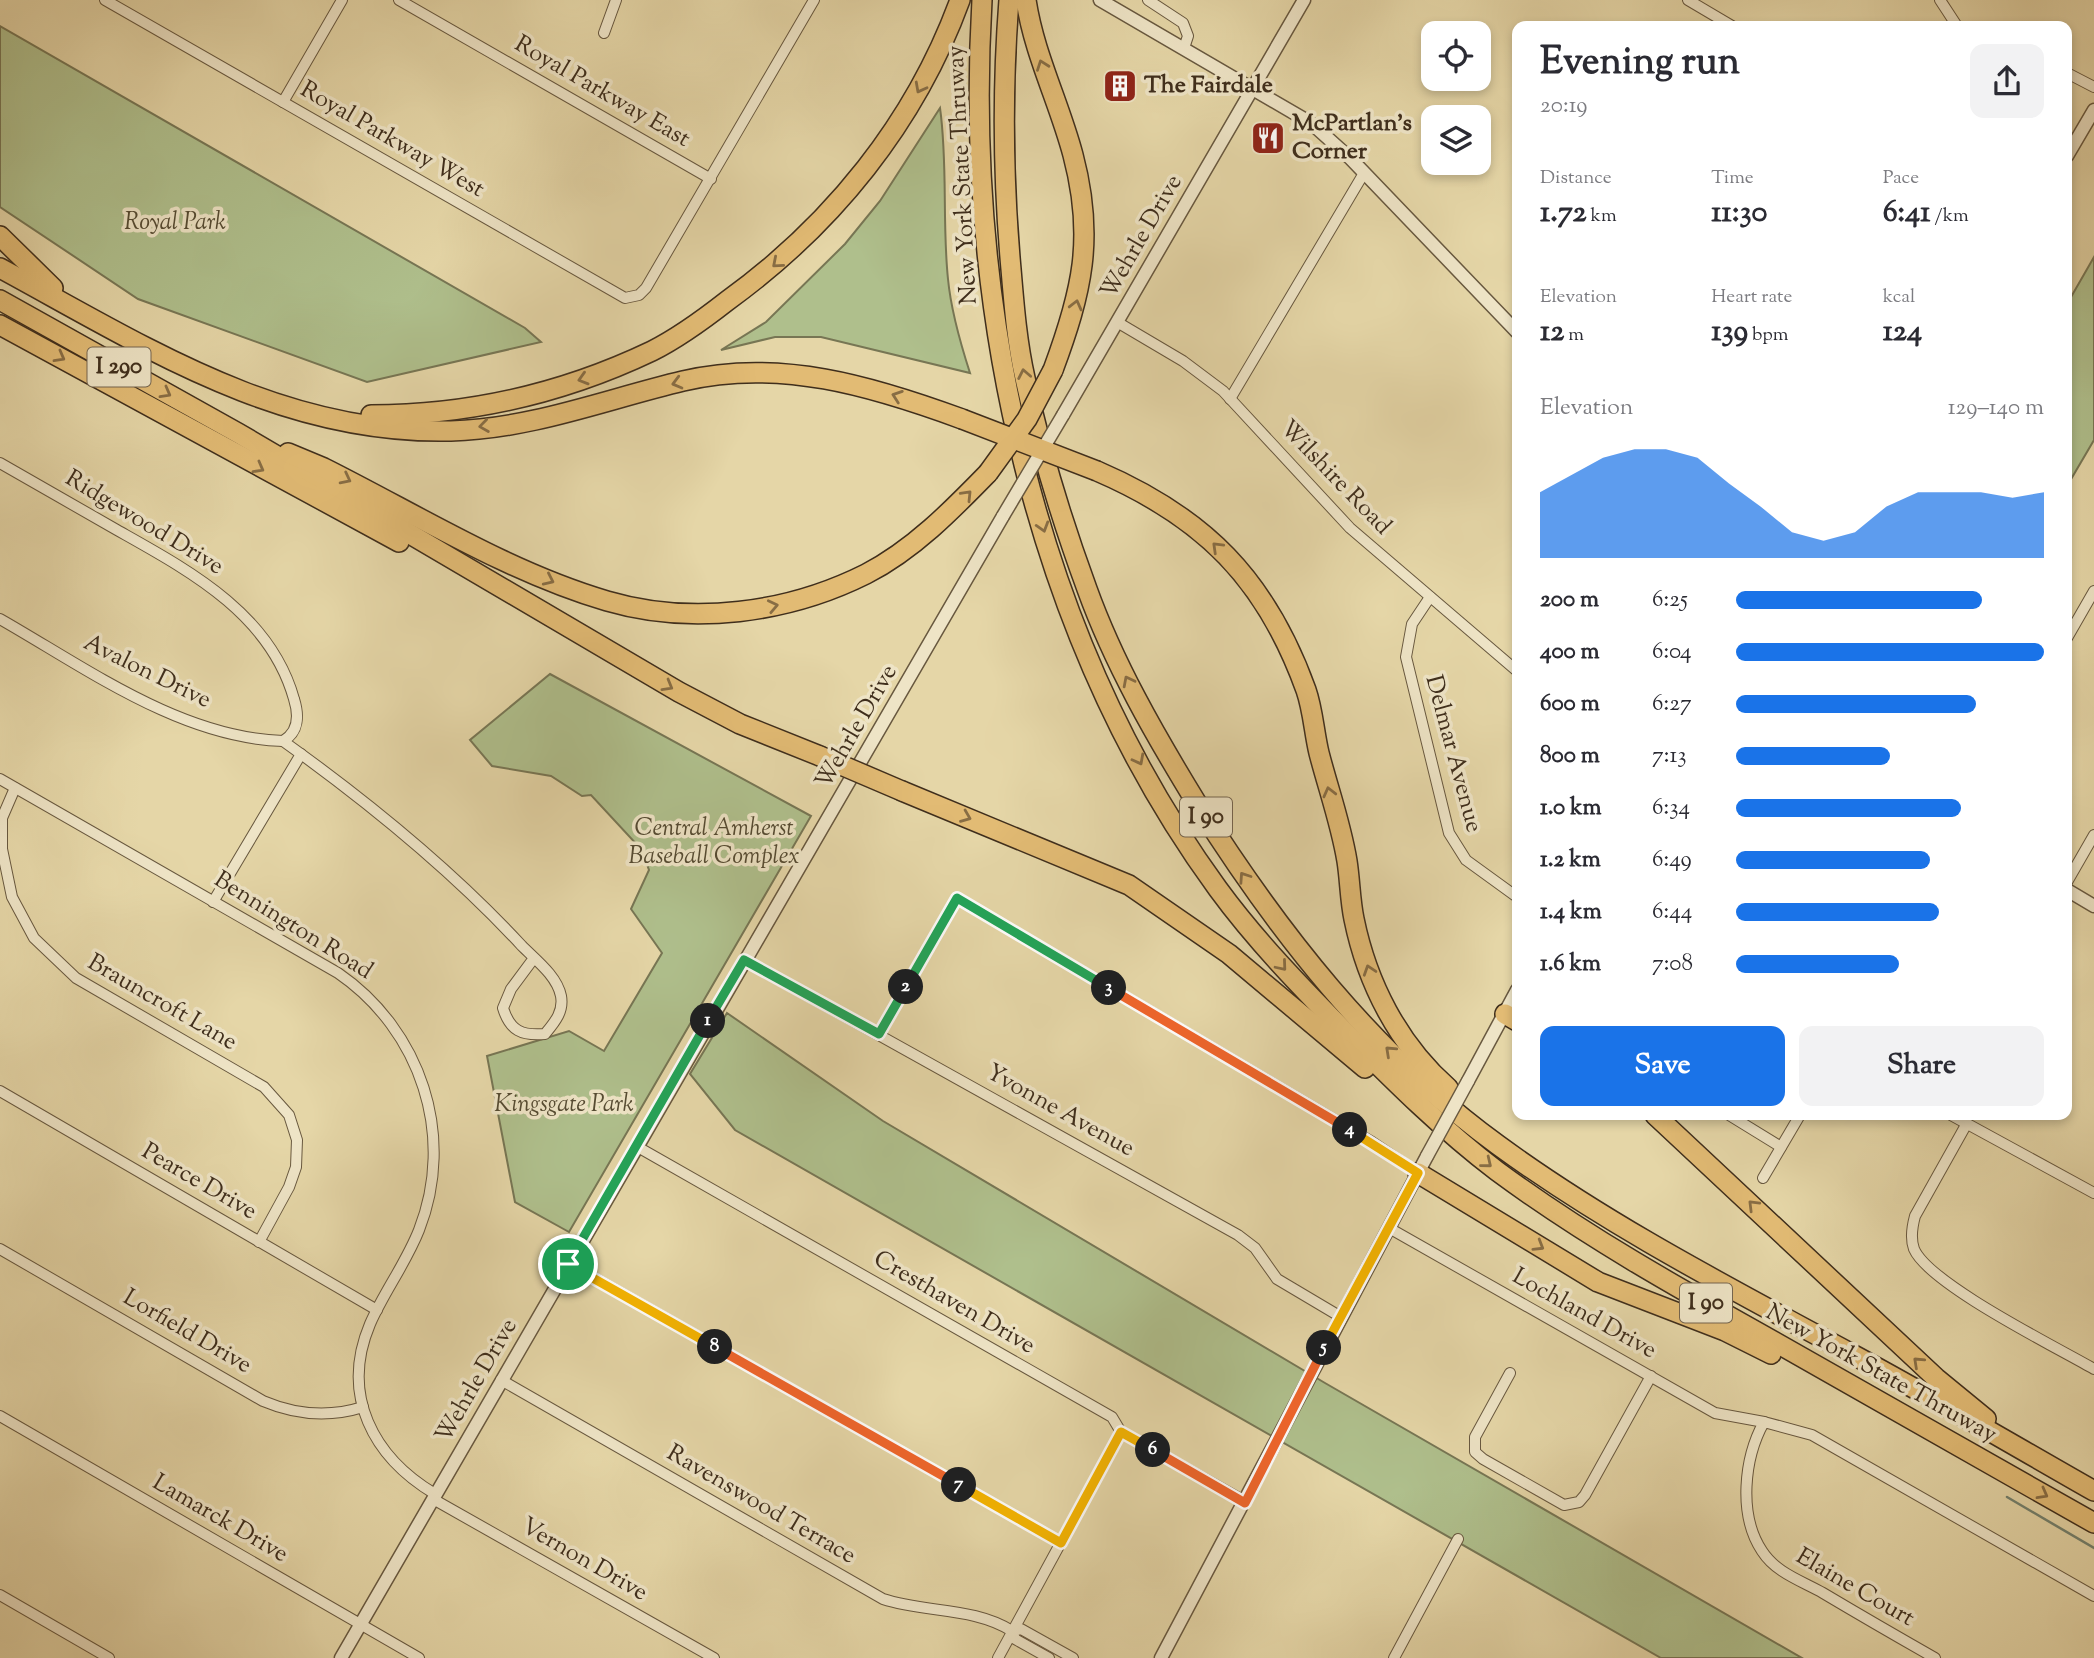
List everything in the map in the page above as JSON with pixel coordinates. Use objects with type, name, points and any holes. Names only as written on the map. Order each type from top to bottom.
[{"type":"highway","points":[[317,414],[458,411],[520,399],[596,375],[654,350],[758,279],[840,201],[909,107],[935,59],[960,0]]},
{"type":"highway","name":"New York State Thruway","points":[[982,0],[978,67],[989,285],[1010,404],[1038,512],[1079,632],[1119,722],[1160,802],[1219,891],[1292,978],[1397,1085],[1494,1168],[1564,1219],[1646,1269],[2094,1523]]},
{"type":"highway","name":"New York State Thruway","points":[[1009,0],[1005,173],[1014,295],[1024,375],[1054,491],[1102,625],[1148,719],[1227,851],[1317,974],[1370,1032],[1494,1142],[1589,1208],[1675,1260],[1855,1355],[2094,1491]]},
{"type":"highway","points":[[238,433],[324,468],[559,585],[610,602],[655,610],[705,614],[744,611],[824,592],[868,573],[948,514],[988,473],[1027,419],[1053,370],[1075,311],[1084,270],[1085,225],[1073,155],[1033,39],[1026,0]]},
{"type":"highway","points":[[0,236],[32,270],[80,312]]},
{"type":"highway","name":"I 290","points":[[0,268],[208,379],[285,408],[317,414]]},
{"type":"highway","name":"I 290","points":[[0,300],[238,433]]},
{"type":"highway","points":[[0,325],[363,524],[502,587]]},
{"type":"highway","points":[[317,414],[395,428],[454,431],[552,418],[686,380],[776,373],[830,378],[880,390],[962,419],[1145,492],[1195,527],[1238,568],[1262,598],[1279,629],[1307,692],[1346,858],[1354,919],[1370,974],[1387,1012],[1408,1044],[1439,1080],[1498,1131],[1565,1179],[1779,1306],[1855,1355]]},
{"type":"highway","points":[[238,433],[318,483],[502,587],[679,692],[740,724],[1129,885],[1229,954],[1389,1088],[1434,1119]]},
{"type":"highway","points":[[1660,1120],[1936,1378],[2027,1453]]},
{"type":"highway","points":[[1422,1165],[1598,1282],[1726,1331],[1992,1465]]},
{"type":"street","name":"Royal Parkway West","points":[[106,0],[625,298],[639,295],[711,179]]},
{"type":"street","points":[[284,102],[342,0]]},
{"type":"street","name":"Royal Parkway East","points":[[399,0],[711,179]]},
{"type":"street","points":[[604,33],[617,0]]},
{"type":"street","points":[[711,179],[814,0]]},
{"type":"street","points":[[1100,0],[1311,123],[1364,173],[1512,327]]},
{"type":"street","points":[[1148,0],[1183,23],[1188,36],[1184,48]]},
{"type":"street","name":"Wehrle Drive","points":[[341,1658],[1304,0]]},
{"type":"street","points":[[1688,0],[1724,21]]},
{"type":"street","points":[[1940,0],[1954,21]]},
{"type":"street","points":[[2072,76],[2094,87]]},
{"type":"street","points":[[2072,147],[2094,110]]},
{"type":"street","points":[[1230,399],[1364,173]]},
{"type":"street","name":"Wilshire Road","points":[[1117,322],[1183,361],[1230,399],[1350,528],[1512,667]]},
{"type":"street","name":"Ridgewood Drive","points":[[0,463],[191,572],[245,616],[272,653],[293,694],[298,717],[296,726],[283,741]]},
{"type":"street","points":[[2072,629],[2094,591]]},
{"type":"street","name":"Delmar Avenue","points":[[1430,597],[1412,624],[1406,657],[1449,833],[1466,860],[1512,893]]},
{"type":"street","name":"Avalon Drive","points":[[0,619],[174,713],[234,734],[283,741]]},
{"type":"street","points":[[283,741],[452,874],[534,958],[552,978],[561,997],[558,1018],[545,1034],[525,1036],[508,1024],[503,1008],[511,989],[534,958]]},
{"type":"street","points":[[213,902],[301,754]]},
{"type":"street","name":"Bennington Road","points":[[0,779],[338,973],[362,991],[392,1024],[415,1063],[429,1105],[434,1132],[430,1194],[413,1243],[377,1310],[361,1354],[359,1387],[369,1424],[387,1456],[434,1497]]},
{"type":"street","name":"Brauncroft Lane","points":[[15,788],[2,818],[2,849],[12,897],[34,938],[76,978],[264,1087],[289,1115],[297,1140],[296,1167],[259,1242]]},
{"type":"street","points":[[2072,873],[2094,835]]},
{"type":"street","points":[[2072,893],[2094,906]]},
{"type":"street","points":[[879,1034],[957,898],[1372,1142],[1422,1165]]},
{"type":"street","name":"Yvonne Avenue","points":[[744,960],[1238,1235],[1255,1248],[1265,1266],[1277,1279],[1341,1317]]},
{"type":"street","points":[[1161,1658],[1422,1165],[1470,1078],[1511,1017]]},
{"type":"street","name":"Pearce Drive","points":[[0,1091],[377,1310]]},
{"type":"street","points":[[1737,1120],[1781,1147]]},
{"type":"street","points":[[1763,1178],[1797,1120]]},
{"type":"street","points":[[1958,1120],[2094,1194]]},
{"type":"street","points":[[1966,1125],[1915,1216],[1912,1229],[1914,1251],[1951,1287],[2094,1368]]},
{"type":"street","name":"Cresthaven Drive","points":[[636,1146],[1112,1417],[1121,1432],[1245,1503]]},
{"type":"street","name":"Lochland Drive","points":[[1389,1228],[1715,1413],[1812,1435],[2094,1596]]},
{"type":"street","name":"Lorfield Drive","points":[[0,1250],[263,1401],[308,1414],[339,1413],[363,1407]]},
{"type":"street","points":[[568,1264],[1061,1543]]},
{"type":"street","points":[[1510,1373],[1475,1437],[1475,1452],[1564,1505],[1579,1502],[1585,1495],[1651,1376]]},
{"type":"street","name":"Ravenswood Terrace","points":[[501,1381],[883,1599],[911,1608],[995,1620],[1012,1631],[1015,1639],[1049,1658]]},
{"type":"street","name":"Lamarck Drive","points":[[0,1416],[419,1658]]},
{"type":"street","name":"Elaine Court","points":[[1763,1424],[1749,1461],[1747,1479],[1749,1516],[1762,1552],[1790,1576],[1935,1658]]},
{"type":"street","points":[[998,1658],[1121,1432]]},
{"type":"street","name":"Vernon Drive","points":[[434,1497],[714,1658]]},
{"type":"street","points":[[1394,1658],[1458,1539]]},
{"type":"street","points":[[0,1595],[110,1658]]},
{"type":"street","name":"Ravenswood Terrace","points":[[1012,1631],[1021,1629],[1073,1658]]},
{"type":"green space","name":"Royal Park","points":[[0,26],[525,328],[541,342],[367,382],[138,299],[0,207]]},
{"type":"green space","points":[[940,108],[948,279],[956,326],[970,373],[821,337],[775,337],[721,350],[766,322],[845,244],[880,201]]},
{"type":"green space","points":[[2094,257],[2094,440],[2072,477],[2072,295]]},
{"type":"green space","name":"Central Amherst Baseball Complex","points":[[550,674],[811,816],[569,1232],[515,1202],[487,1056],[569,1031],[604,1051],[662,953],[631,909],[649,870],[641,849],[591,795],[582,796],[551,776],[492,766],[470,740]]},
{"type":"green space","points":[[727,1013],[883,1121],[1325,1383],[1802,1658],[1661,1658],[735,1130],[690,1074]]},
{"type":"waterway","points":[[2007,1497],[2094,1548]]},
{"type":"place","name":"The Fairdale","points":[[1120,86]]},
{"type":"place","name":"McPartlan's Corner","points":[[1268,138]]},
{"type":"route","points":[[957,898],[1372,1142],[1418,1173],[1245,1503],[1121,1432],[1061,1543],[568,1264],[744,960],[879,1034],[957,898]]},
{"type":"park label","name":"Kingsgate Park","points":[[564,1105]]}]
